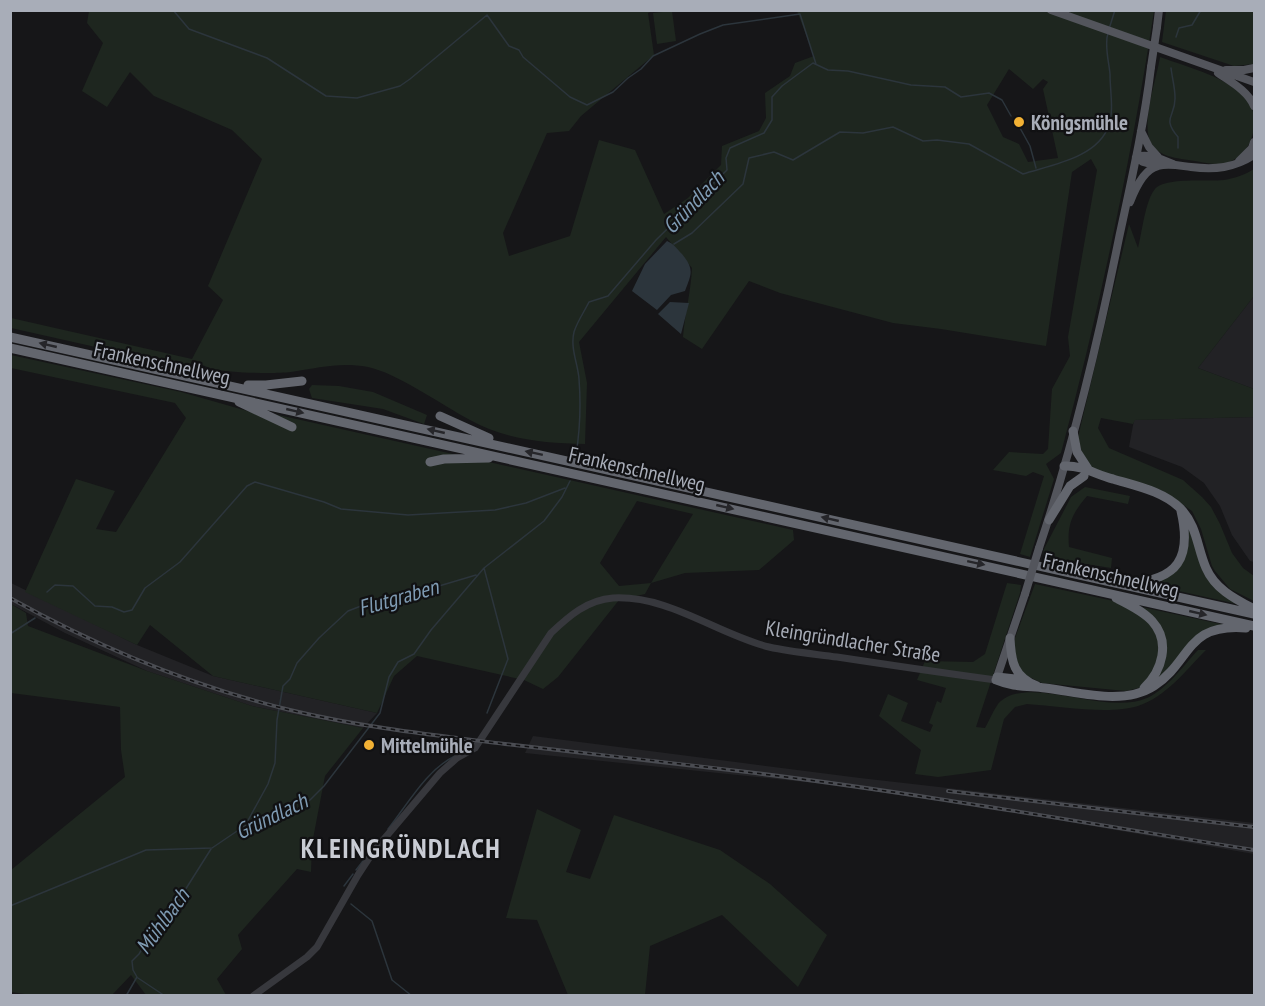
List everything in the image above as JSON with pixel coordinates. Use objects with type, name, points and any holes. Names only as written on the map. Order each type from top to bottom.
[{"type":"highway","name":"Frankenschnellweg","points":[[10,337],[1254,614]]},
{"type":"highway","name":"Frankenschnellweg","points":[[10,348],[1254,627]]},
{"type":"highway","points":[[225,384],[266,385],[302,381]]},
{"type":"highway","points":[[217,393],[292,427]]},
{"type":"highway","points":[[440,416],[514,448]]},
{"type":"highway","points":[[1073,431],[1077,452],[1086,473]]},
{"type":"highway","points":[[430,462],[457,458],[506,458]]},
{"type":"highway","points":[[1064,467],[1161,495],[1181,509],[1191,522],[1212,579],[1235,599],[1254,609]]},
{"type":"highway","points":[[1049,520],[1070,486],[1086,473]]},
{"type":"highway","points":[[1119,583],[1153,580],[1167,574],[1175,567],[1186,544],[1186,530],[1181,509]]},
{"type":"highway","points":[[1100,591],[1122,601],[1151,620],[1161,638],[1163,652],[1158,670],[1151,681],[1138,693]]},
{"type":"highway","points":[[996,678],[1016,686],[1042,687],[1105,696],[1138,693],[1152,688],[1162,680],[1190,646],[1203,636],[1224,628],[1254,627]]},
{"type":"highway","points":[[1010,638],[1010,654],[1014,667],[1024,680]]},
{"type":"highway","points":[[996,678],[1024,680],[1042,687]]},
{"type":"main road","points":[[1051,10],[1254,82]]},
{"type":"main road","points":[[996,678],[1049,520],[1100,325],[1136,157],[1159,12]]},
{"type":"main road","points":[[1213,69],[1254,68]]},
{"type":"main road","points":[[1213,69],[1240,89],[1254,106]]},
{"type":"main road","points":[[1141,130],[1159,162]]},
{"type":"main road","points":[[1234,165],[1252,148],[1254,142]]},
{"type":"main road","points":[[1136,157],[1143,155],[1159,162],[1221,169],[1254,155]]},
{"type":"main road","points":[[1124,216],[1140,181],[1159,162]]},
{"type":"street","name":"Kleingründlacher Straße","points":[[253,996],[307,957],[317,947],[373,852],[440,772],[457,758],[475,748],[551,633],[585,606],[611,598],[633,598],[658,604],[727,633],[769,647],[996,678]]},
{"type":"shaded area","points":[[89,11],[653,11],[648,13],[654,55],[581,116],[569,131],[547,133],[503,233],[509,256],[570,236],[599,140],[635,150],[664,214],[688,198],[721,165],[722,146],[759,131],[766,118],[765,93],[790,76],[795,63],[814,56],[797,11],[1154,11],[1136,121],[1102,287],[1061,453],[1046,464],[1054,479],[1030,557],[1020,554],[1044,476],[1033,472],[1026,476],[993,470],[1009,452],[1043,454],[1048,449],[1052,389],[1070,356],[1068,337],[1097,170],[1091,159],[1072,172],[1046,346],[893,323],[780,293],[749,281],[702,349],[683,337],[692,268],[666,237],[579,342],[587,383],[585,444],[555,443],[512,436],[484,427],[406,382],[368,367],[338,365],[291,372],[252,373],[213,369],[192,360],[189,368],[11,328],[11,318],[192,359],[223,300],[208,286],[262,159],[232,130],[154,96],[130,72],[107,107],[82,91],[103,43],[87,23]],"holes":[[[1009,69],[1033,89],[1043,79],[1048,82],[1043,89],[1058,158],[1028,162],[1019,144],[1003,137],[987,105]]]},
{"type":"shaded area","points":[[672,11],[676,41],[657,44],[653,13]]},
{"type":"shaded area","points":[[1166,11],[1254,11],[1254,64],[1234,66],[1162,42]]},
{"type":"shaded area","points":[[1160,57],[1225,82],[1246,98],[1253,112],[1253,131],[1248,145],[1239,157],[1226,163],[1209,163],[1168,156],[1156,150],[1152,145],[1149,138],[1148,119]]},
{"type":"shaded area","points":[[1254,169],[1254,296],[1198,368],[1254,389],[1254,417],[1135,420],[1133,424],[1101,418],[1098,428],[1109,448],[1183,480],[1202,497],[1211,507],[1232,553],[1243,568],[1254,576],[1254,601],[1230,589],[1215,571],[1201,529],[1192,511],[1163,491],[1100,472],[1084,462],[1078,437],[1129,224],[1138,248],[1149,201],[1155,189],[1160,185],[1177,181],[1224,180]]},
{"type":"shaded area","points":[[667,241],[686,259],[690,275],[685,291],[671,295],[657,310],[632,291],[645,264]]},
{"type":"shaded area","points":[[1254,296],[1254,389],[1198,368]]},
{"type":"shaded area","points":[[670,302],[689,303],[681,334],[658,314]]},
{"type":"shaded area","points":[[11,355],[181,392],[251,412],[274,414],[793,530],[794,540],[759,570],[685,573],[651,583],[645,594],[619,600],[558,677],[543,689],[524,680],[417,656],[394,676],[377,713],[213,676],[150,625],[137,645],[25,592],[76,479],[115,491],[96,529],[116,532],[186,418],[175,403],[11,368]],"holes":[[[637,501],[693,514],[651,583],[619,586],[600,563]]]},
{"type":"shaded area","points":[[312,385],[339,386],[373,392],[427,415],[424,424],[383,409],[312,398],[309,389]]},
{"type":"shaded area","points":[[1254,417],[1254,562],[1250,561],[1232,535],[1220,506],[1204,483],[1182,467],[1129,447],[1134,420]]},
{"type":"shaded area","points":[[1085,487],[1130,496],[1128,504],[1087,496],[1074,514],[1070,526],[1069,547],[1112,558],[1111,568],[1043,557],[1044,549],[1071,497]]},
{"type":"shaded area","points":[[1186,522],[1199,555],[1237,604],[1152,585],[1185,554],[1188,546]]},
{"type":"shaded area","points":[[11,583],[137,645],[213,676],[377,713],[363,728],[252,706],[147,671],[65,633],[11,604]]},
{"type":"shaded area","points":[[1007,583],[1021,585],[1020,593],[976,727],[985,728],[998,704],[1011,695],[1028,692],[1110,702],[1130,702],[1147,698],[1168,683],[1198,650],[1206,650],[1167,690],[1138,706],[1113,710],[1027,704],[1015,707],[1004,719],[991,770],[938,777],[915,774],[921,750],[879,716],[888,694],[908,703],[901,721],[930,732],[933,725],[929,723],[937,701],[941,703],[946,688],[917,680],[925,661],[973,662],[985,654]]},
{"type":"shaded area","points":[[1035,584],[1225,625],[1217,627],[1155,684],[1126,691],[1042,683],[1023,674],[1018,667],[1013,650],[1015,638]]},
{"type":"shaded area","points":[[11,604],[26,613],[28,626],[147,671],[252,706],[363,728],[325,776],[312,844],[311,872],[297,869],[238,935],[242,949],[217,979],[226,995],[146,995],[131,975],[112,995],[38,996],[11,992],[11,870],[125,777],[121,750],[120,707],[11,693]]},
{"type":"shaded area","points":[[533,736],[860,778],[1254,823],[1254,854],[994,809],[825,784],[525,753]]},
{"type":"shaded area","points":[[537,809],[581,830],[566,872],[590,879],[614,815],[720,850],[770,884],[827,935],[798,987],[722,915],[650,946],[645,995],[568,995],[537,920],[506,918]]},
{"type":"waterway","points":[[173,10],[189,29],[267,58],[326,96],[357,98],[400,86],[487,15],[509,46],[519,50],[523,57],[570,97],[587,105],[613,92],[653,56],[723,25],[800,14],[816,64]]},
{"type":"waterway","name":"Gründlach","points":[[1109,29],[1115,10]]},
{"type":"waterway","points":[[1176,37],[1179,28],[1192,25],[1201,10]]},
{"type":"waterway","name":"Gründlach","points":[[674,244],[692,233],[743,184],[749,158],[774,152],[793,160],[840,132],[863,133],[893,127],[923,141],[937,140],[969,144],[1023,174],[1084,153],[1095,145],[1109,125],[1112,107],[1107,48],[1108,33]]},
{"type":"waterway","name":"Gründlach","points":[[576,455],[580,398],[573,338],[577,324],[589,302],[608,296],[656,240],[727,170],[726,158],[730,148],[764,133],[772,120],[772,97],[782,86],[813,63],[828,70],[848,71],[911,85],[945,87],[961,97],[989,93],[1002,100],[1011,116]]},
{"type":"waterway","points":[[1171,68],[1175,104],[1170,125],[1178,137],[1178,148]]},
{"type":"waterway","name":"Gründlach","points":[[1020,128],[1030,146],[1036,168]]},
{"type":"waterway","name":"Gründlach","points":[[10,906],[146,850],[212,848],[246,825],[272,821],[310,800],[324,786],[380,713],[389,677],[398,662],[414,654],[431,630],[484,568],[544,521],[562,497],[570,481]]},
{"type":"waterway","points":[[47,592],[55,585],[73,586],[95,606],[112,607],[124,612],[132,610],[145,588],[180,562],[247,486],[255,482],[341,509],[408,515],[495,510],[526,503],[565,488]]},
{"type":"waterway","points":[[484,568],[508,659],[487,713]]},
{"type":"waterway","name":"Flutgraben","points":[[246,824],[268,784],[275,763],[277,720],[283,686],[290,679],[297,663],[319,638],[348,611],[374,601],[392,600],[476,575]]},
{"type":"waterway","points":[[10,634],[35,618]]},
{"type":"waterway","points":[[464,750],[473,744]]},
{"type":"waterway","points":[[388,829],[426,779],[455,756]]},
{"type":"waterway","name":"Mühlbach","points":[[126,996],[137,977],[132,961],[139,954],[153,930],[168,917],[211,849]]},
{"type":"waterway","points":[[356,870],[363,861]]},
{"type":"waterway","points":[[344,886],[353,874]]},
{"type":"waterway","points":[[351,904],[372,921],[392,980],[412,996]]},
{"type":"waterway","points":[[138,978],[165,996]]},
{"type":"railway","points":[[10,598],[111,649],[182,677],[253,700],[316,716],[424,734],[811,780],[1254,850]]},
{"type":"railway","points":[[948,791],[1254,827]]},
{"type":"place","name":"Königsmühle","points":[[1019,122]]},
{"type":"place","name":"Mittelmühle","points":[[369,745]]},
{"type":"district","name":"KLEINGRÜNDLACH","points":[[401,848]]}]
